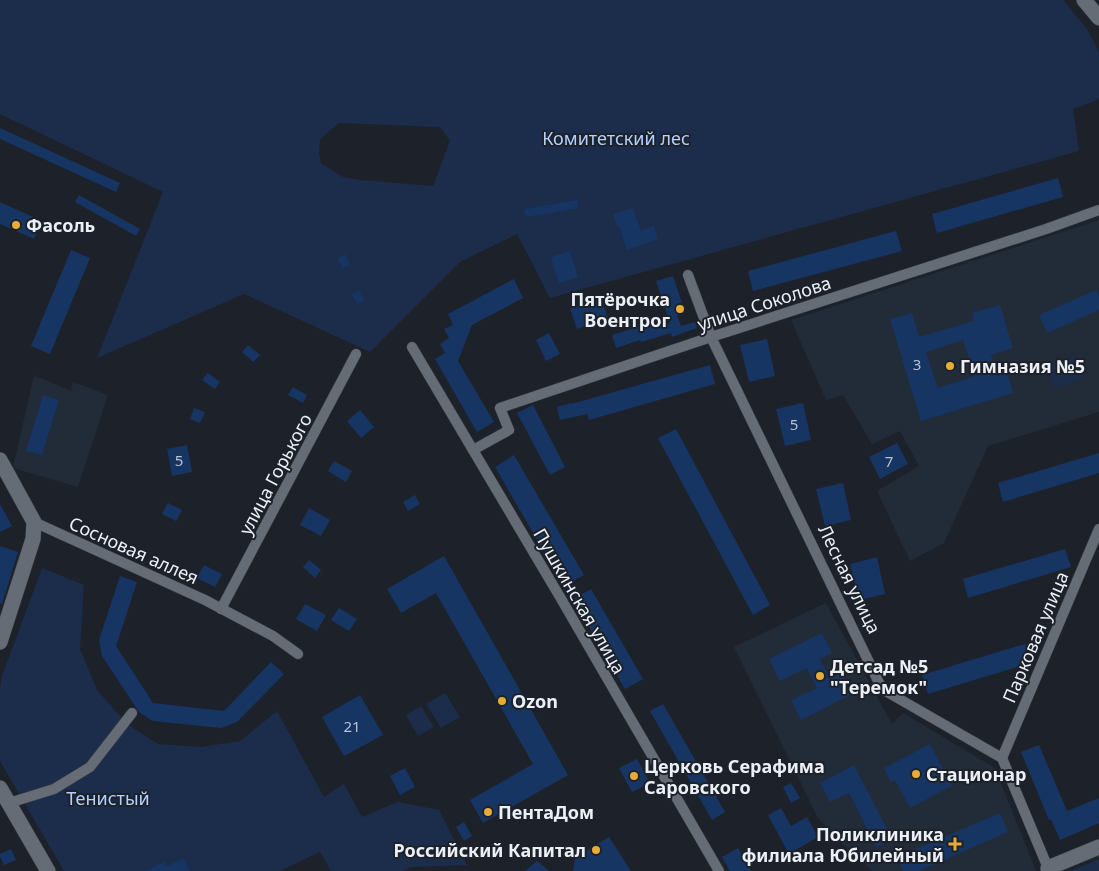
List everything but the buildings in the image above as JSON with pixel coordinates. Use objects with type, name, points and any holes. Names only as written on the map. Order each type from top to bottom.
[{"type":"street","points":[[1084,0],[1099,18]]},
{"type":"street","name":"улица Соколова","points":[[473,450],[509,430],[500,408],[1046,230],[1099,210]]},
{"type":"street","name":"Лесная улица","points":[[688,275],[710,338],[882,689],[1002,758]]},
{"type":"street","name":"Пушкинская улица","points":[[412,347],[719,871]]},
{"type":"street","name":"улица Горького","points":[[221,609],[356,354]]},
{"type":"street","points":[[0,460],[34,522],[33,539],[0,642]]},
{"type":"street","name":"Сосновая аллея","points":[[34,522],[221,609],[274,636],[298,654]]},
{"type":"street","name":"Парковая улица","points":[[1002,758],[1099,529]]},
{"type":"street","points":[[48,871],[4,797],[54,789],[90,768],[132,713]]},
{"type":"street","points":[[1002,758],[1049,869],[1099,847]]},
{"type":"shaded area","points":[[1099,220],[1099,412],[988,446],[944,543],[910,561],[877,491],[919,466],[900,431],[872,444],[843,395],[826,400],[791,320]]},
{"type":"shaded area","points":[[34,375],[71,391],[73,382],[108,395],[78,487],[13,468]]},
{"type":"shaded area","points":[[826,603],[892,724],[903,713],[995,768],[1036,871],[873,871],[854,855],[818,818],[734,647]]},
{"type":"green space","name":"Комитетский лес","points":[[0,0],[1063,0],[1087,29],[1099,52],[1099,97],[1095,101],[1073,109],[1079,151],[550,298],[517,234],[460,262],[370,352],[244,294],[97,358],[163,192],[0,114]],"holes":[[[339,123],[440,127],[450,141],[433,186],[343,177],[321,163],[319,153],[320,139]]]},
{"type":"green space","points":[[1075,357],[1083,378],[1054,389],[1046,368]]},
{"type":"green space","name":"Тенистый","points":[[42,568],[84,585],[80,649],[97,690],[127,724],[158,744],[200,747],[240,741],[277,711],[324,797],[344,784],[362,817],[398,802],[439,810],[467,865],[411,867],[403,871],[331,871],[320,852],[279,871],[64,871],[0,761],[0,688],[2,676]]},
{"type":"green space","points":[[445,693],[460,717],[441,728],[426,704]]},
{"type":"green space","points":[[421,706],[434,727],[418,736],[406,715]]},
{"type":"green space","points":[[1099,859],[1099,871],[1070,871]]},
{"type":"place","name":"Фасоль","points":[[16,225]]},
{"type":"place","name":"Пятёрочка Воентрог","points":[[680,309]]},
{"type":"place","name":"Гимназия №5","points":[[950,366]]},
{"type":"place","name":"Детсад №5 \"Теремок\"","points":[[820,676]]},
{"type":"place","name":"Ozon","points":[[502,701]]},
{"type":"place","name":"Стационар","points":[[916,774]]},
{"type":"place","name":"Церковь Серафима Саровского","points":[[634,776]]},
{"type":"place","name":"ПентаДом","points":[[488,812]]},
{"type":"place","name":"Поликлиника филиала Юбилейный","points":[[955,844]]},
{"type":"place","name":"Российский Капитал","points":[[596,850]]}]
